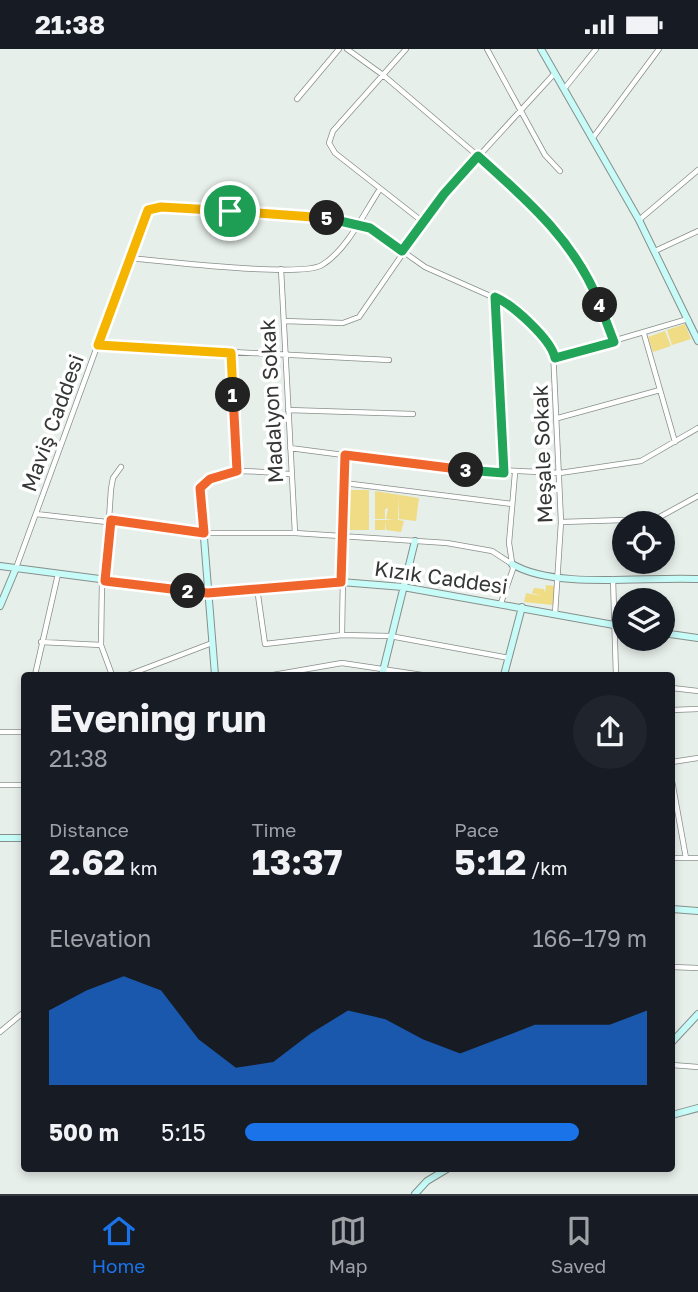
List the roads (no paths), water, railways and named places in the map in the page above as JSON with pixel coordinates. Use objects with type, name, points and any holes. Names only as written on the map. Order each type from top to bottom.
[{"type":"street","points":[[298,99],[339,49]]},
{"type":"street","points":[[347,49],[383,75],[516,190],[577,257],[589,277],[614,342]]},
{"type":"street","points":[[406,49],[332,131],[330,146],[423,222]]},
{"type":"street","points":[[487,49],[545,155],[560,171]]},
{"type":"street","points":[[541,49],[639,220],[695,326],[698,341]]},
{"type":"street","points":[[564,89],[596,49]]},
{"type":"street","points":[[593,139],[659,49]]},
{"type":"street","points":[[284,321],[355,321],[423,222],[478,156],[555,73]]},
{"type":"street","points":[[639,220],[698,170]]},
{"type":"street","points":[[130,258],[309,269],[322,265],[356,225],[380,189]]},
{"type":"street","name":"Meşale Sokak","points":[[148,210],[161,207],[318,217],[376,230],[437,274],[495,297],[515,310],[537,331],[553,350],[555,358],[561,522],[555,614]]},
{"type":"street","name":"Maviş Caddesi","points":[[16,568],[148,210]]},
{"type":"street","points":[[655,251],[698,231]]},
{"type":"street","name":"Madalyon Sokak","points":[[281,269],[295,533]]},
{"type":"street","points":[[495,297],[504,473]]},
{"type":"street","points":[[555,358],[689,319]]},
{"type":"street","points":[[644,334],[675,442]]},
{"type":"street","points":[[98,345],[389,360]]},
{"type":"street","points":[[231,353],[237,471]]},
{"type":"street","points":[[558,418],[660,390]]},
{"type":"street","points":[[288,410],[412,414]]},
{"type":"street","points":[[290,448],[504,473],[560,473],[640,461],[698,428]]},
{"type":"street","points":[[342,635],[345,455]]},
{"type":"street","points":[[111,672],[101,645],[103,581],[111,520],[112,483],[121,467]]},
{"type":"street","points":[[215,672],[200,488],[210,479],[237,471],[292,474]]},
{"type":"street","points":[[501,603],[512,564],[509,543],[514,473]]},
{"type":"street","points":[[344,483],[512,504]]},
{"type":"street","points":[[561,522],[656,519],[698,496]]},
{"type":"street","points":[[36,514],[111,520],[204,533],[342,535],[486,549],[527,573],[559,577],[698,579]]},
{"type":"street","points":[[290,672],[342,663],[383,672],[415,541]]},
{"type":"street","name":"Kızık Caddesi","points":[[0,566],[208,593],[341,582],[403,587],[612,625]]},
{"type":"street","points":[[0,606],[16,568]]},
{"type":"street","points":[[36,672],[58,574]]},
{"type":"street","points":[[612,579],[613,588]]},
{"type":"street","points":[[257,588],[263,641],[268,645],[342,635],[390,636],[509,658]]},
{"type":"street","points":[[505,672],[522,607]]},
{"type":"street","points":[[675,635],[698,638]]},
{"type":"street","points":[[41,642],[101,645]]},
{"type":"street","points":[[136,672],[212,643]]},
{"type":"street","points":[[616,651],[616,672]]},
{"type":"street","points":[[675,688],[698,691]]},
{"type":"street","points":[[675,711],[698,709]]},
{"type":"street","points":[[0,732],[21,732]]},
{"type":"street","points":[[675,762],[698,758]]},
{"type":"street","points":[[0,785],[21,785]]},
{"type":"street","points":[[675,798],[686,858]]},
{"type":"street","points":[[0,838],[21,838]]},
{"type":"street","points":[[675,858],[698,858]]},
{"type":"street","points":[[675,909],[698,911]]},
{"type":"street","points":[[675,967],[698,968]]},
{"type":"street","points":[[0,1032],[21,1014]]},
{"type":"street","points":[[675,1039],[698,1014]]},
{"type":"street","points":[[675,1065],[698,1067]]},
{"type":"street","points":[[675,1114],[698,1108]]},
{"type":"street","points":[[415,1194],[426,1181],[442,1172]]}]
